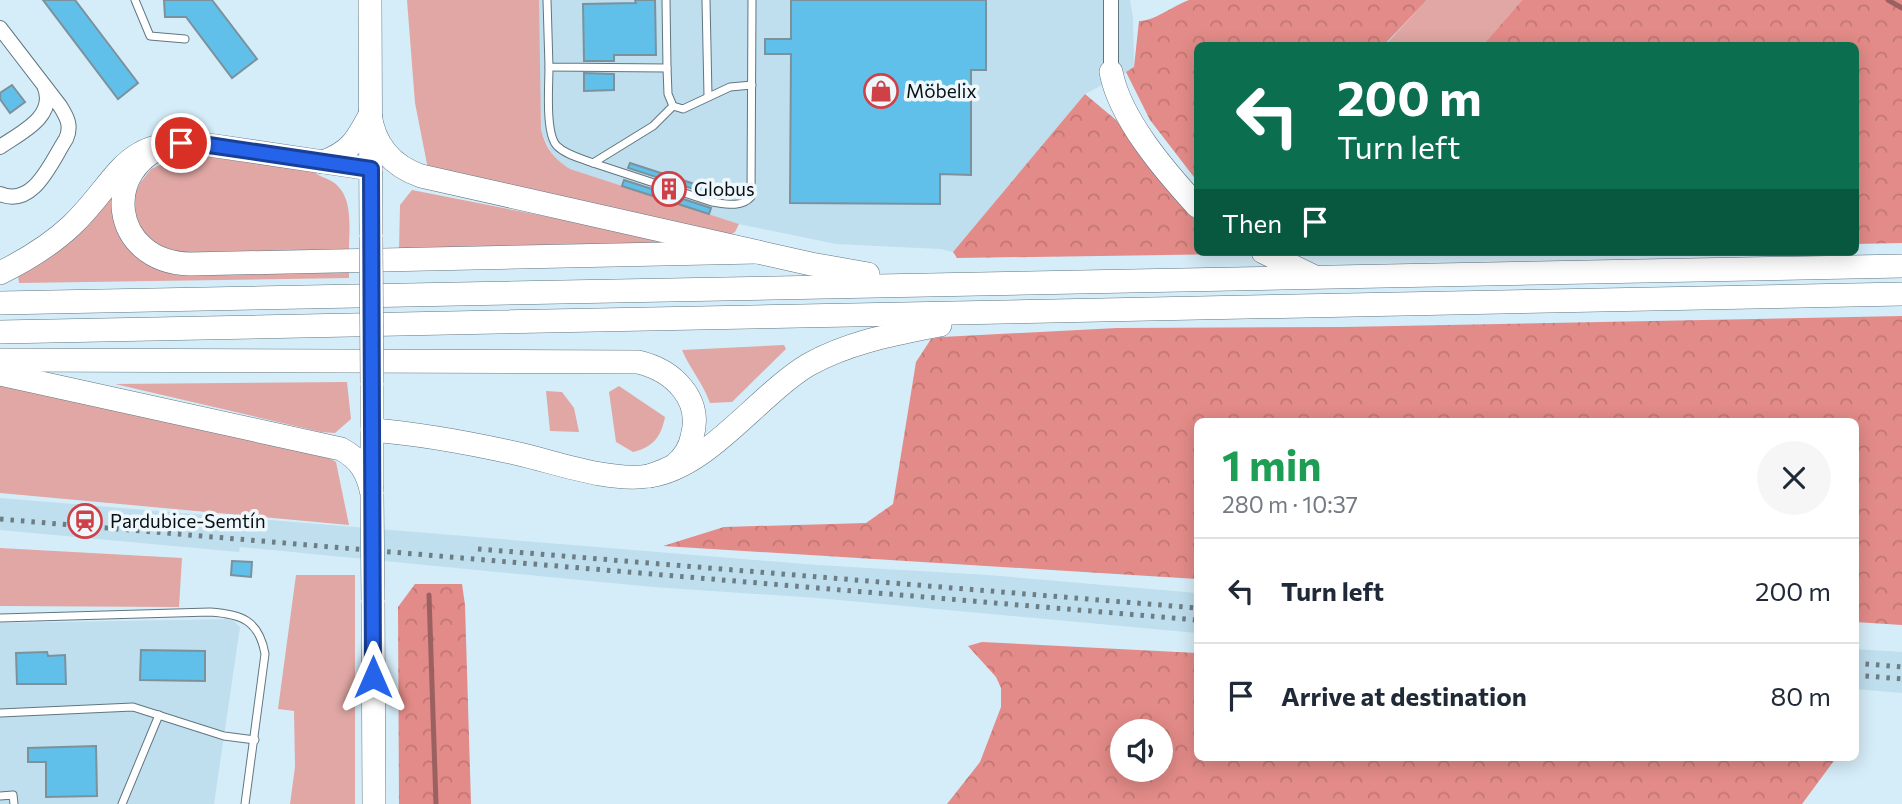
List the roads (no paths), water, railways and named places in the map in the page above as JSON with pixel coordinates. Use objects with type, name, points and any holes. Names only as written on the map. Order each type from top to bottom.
[{"type":"main road","points":[[370,0],[374,804]]},
{"type":"main road","points":[[1111,72],[1116,92],[1131,121],[1194,202]]},
{"type":"main road","points":[[323,162],[337,157],[354,145],[370,114]]},
{"type":"main road","points":[[370,114],[374,133],[383,149],[395,163],[414,174],[757,252],[839,269],[928,283]]},
{"type":"main road","points":[[0,273],[40,251],[58,237],[89,208],[116,171],[131,157],[146,149],[171,144],[202,144],[371,169]]},
{"type":"main road","points":[[171,144],[151,152],[139,163],[128,181],[124,203],[124,217],[137,243],[147,253],[170,262],[190,264],[757,252]]},
{"type":"main road","points":[[1272,256],[1319,278]]},
{"type":"main road","points":[[0,303],[1902,266]]},
{"type":"main road","points":[[0,331],[1902,294]]},
{"type":"main road","points":[[372,430],[461,441],[615,476],[649,476],[672,470],[695,457],[791,377],[825,356],[872,340],[999,313]]},
{"type":"main road","points":[[0,360],[638,362],[660,369],[679,383],[691,401],[695,422],[690,444],[680,460],[649,476]]},
{"type":"main road","points":[[0,374],[341,449],[363,467],[369,478],[372,494]]},
{"type":"street","points":[[1111,0],[1111,72]]},
{"type":"street","points":[[0,28],[67,118],[68,135],[32,190],[17,197],[0,194]]},
{"type":"street","points":[[0,147],[46,110],[48,97],[43,84]]},
{"type":"lane","points":[[135,0],[150,36],[185,39]]},
{"type":"lane","points":[[547,0],[552,139],[558,147],[593,163],[712,202],[732,205],[746,202],[751,197],[752,0]]},
{"type":"lane","points":[[666,0],[668,94],[673,106],[680,109],[688,107],[730,87],[752,85]]},
{"type":"lane","points":[[706,0],[708,96]]},
{"type":"lane","points":[[549,67],[667,68]]},
{"type":"lane","points":[[593,163],[653,126],[673,106]]},
{"type":"lane","points":[[0,618],[210,612],[240,616],[257,631],[265,654],[245,804]]},
{"type":"lane","points":[[0,713],[133,707],[224,736],[255,740]]},
{"type":"lane","points":[[122,804],[159,715]]},
{"type":"lane","points":[[0,796],[13,795],[14,804]]},
{"type":"waterway","points":[[1888,0],[1902,8]]},
{"type":"waterway","points":[[429,595],[436,804]]},
{"type":"railway","points":[[0,519],[1194,620]]},
{"type":"railway","points":[[478,549],[1194,608]]},
{"type":"railway","points":[[1859,663],[1902,667]]},
{"type":"railway","points":[[1859,675],[1902,679]]},
{"type":"place","name":"Möbelix","points":[[881,91]]},
{"type":"place","name":"Globus","points":[[669,189]]},
{"type":"place","name":"Pardubice-Semtín","points":[[85,521]]}]
